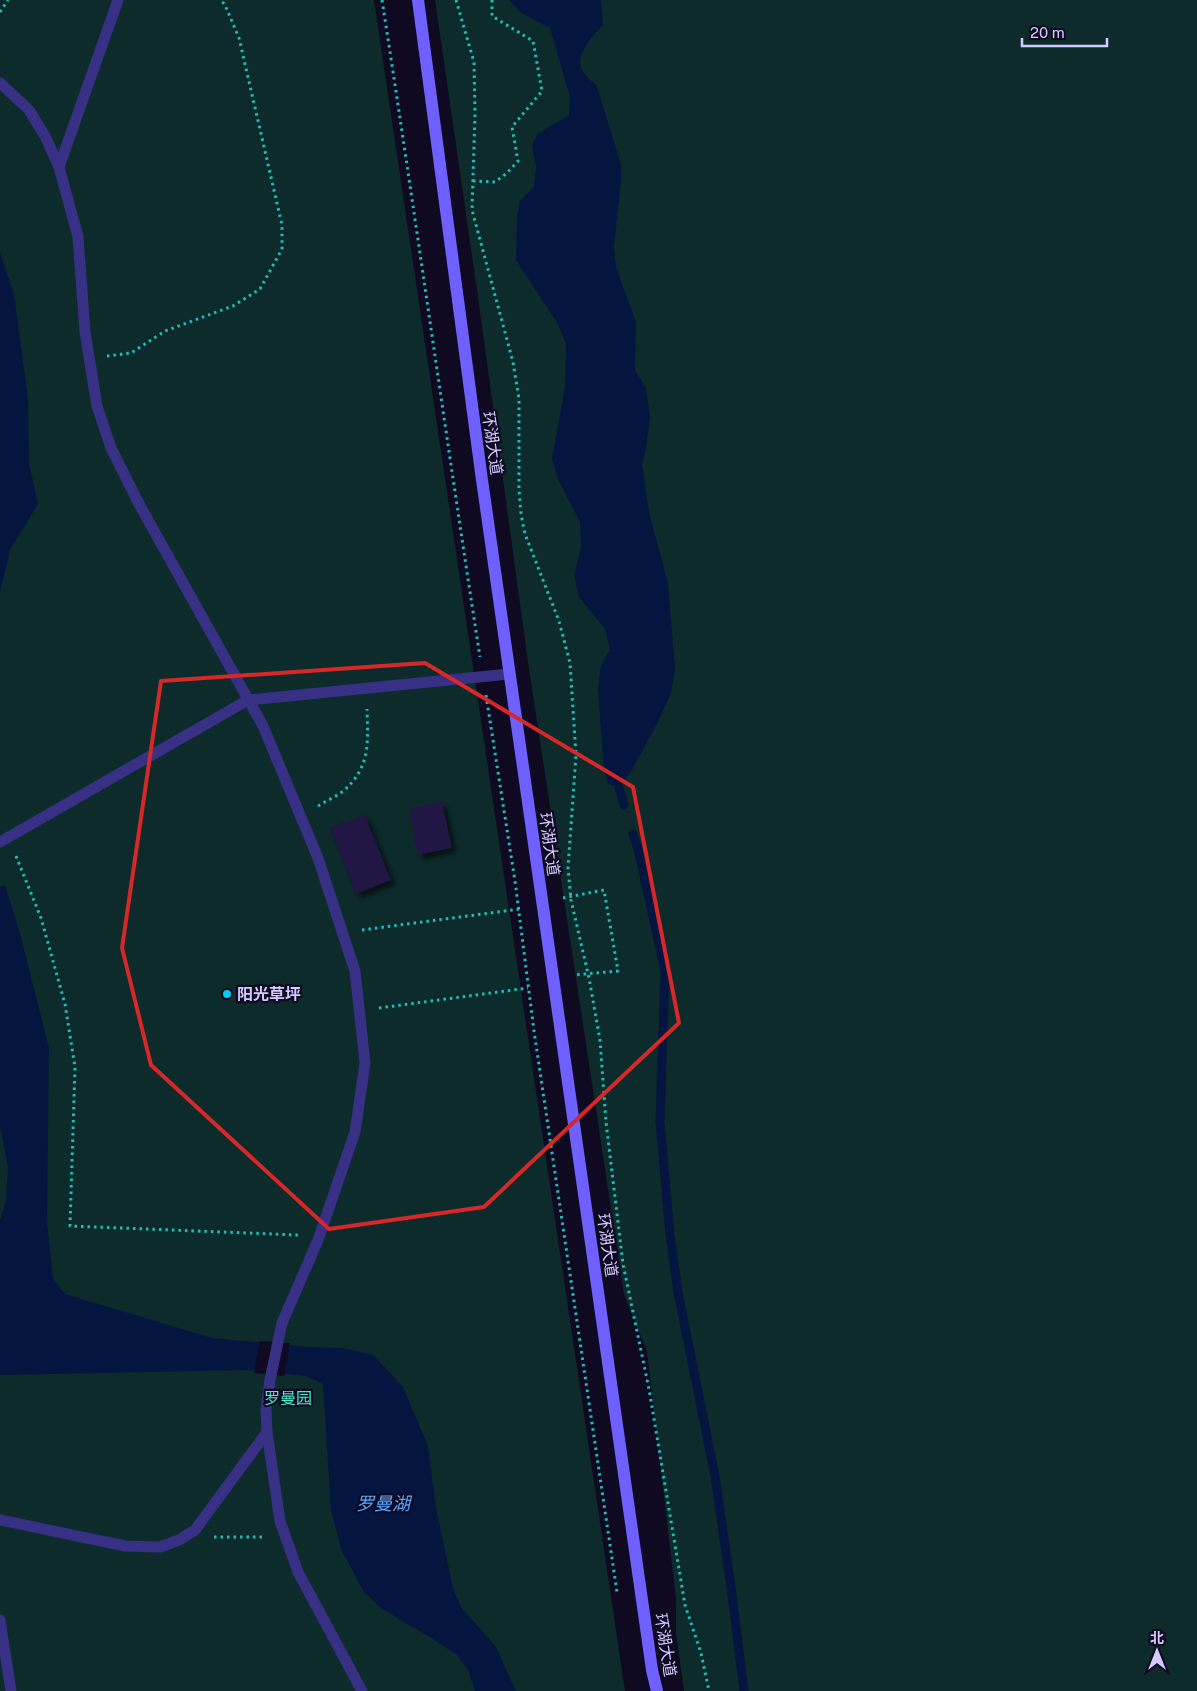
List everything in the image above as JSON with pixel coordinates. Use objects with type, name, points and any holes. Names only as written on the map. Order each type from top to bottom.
[{"type":"street","name":"环湖大道","points":[[418,0],[480,471],[649,1651],[657,1691]]},
{"type":"lane","points":[[60,167],[118,0]]},
{"type":"lane","points":[[0,83],[29,110],[45,136],[60,167],[78,238],[85,332],[97,406],[111,448],[139,504],[263,726],[318,858],[355,972],[365,1063],[355,1132],[320,1236],[282,1323],[266,1409],[267,1432],[280,1521],[298,1572],[362,1691]]},
{"type":"lane","points":[[4,840],[248,700],[509,674]]},
{"type":"lane","points":[[0,1520],[126,1546],[160,1547],[179,1540],[195,1530],[267,1432]]},
{"type":"lane","points":[[0,1620],[11,1691]]},
{"type":"path","points":[[0,12],[8,0]]},
{"type":"path","points":[[90,359],[131,353],[165,331],[233,306],[260,289],[282,249],[282,225],[240,38],[221,0]]},
{"type":"path","points":[[382,0],[410,176],[455,497],[518,910],[618,1596]]},
{"type":"path","points":[[456,0],[474,62],[475,113],[472,210],[513,362],[519,399],[519,489],[521,514],[525,534],[559,621],[570,663],[576,755],[568,868],[571,896],[600,1040],[606,1122],[622,1264],[650,1389],[685,1605],[701,1653],[709,1691]]},
{"type":"path","points":[[473,181],[495,182],[518,161],[512,127],[542,91],[533,41],[492,16],[492,0]]},
{"type":"path","points":[[300,816],[342,791],[357,776],[365,761],[368,741],[366,688]]},
{"type":"path","points":[[4,840],[41,918],[67,1013],[75,1067],[70,1226],[320,1236]]},
{"type":"path","points":[[342,932],[518,910],[571,896],[604,890],[618,970],[588,974],[528,988],[359,1010]]},
{"type":"path","points":[[179,1540],[226,1537],[257,1537],[287,1540]]},
{"type":"highlighted area","points":[[425,663],[633,787],[679,1023],[484,1207],[329,1229],[151,1065],[122,948],[161,681]]},
{"type":"green space","name":"罗曼园","points":[[0,0],[374,0],[625,1691],[0,1691]]},
{"type":"green space","points":[[435,0],[1197,0],[1197,1691],[684,1691],[676,1632],[676,1598],[647,1352],[624,1294],[528,662]]},
{"type":"water","points":[[509,0],[601,0],[603,25],[585,47],[580,62],[587,77],[596,84],[621,164],[614,247],[616,267],[636,322],[635,370],[646,388],[650,417],[646,449],[642,463],[649,512],[668,584],[675,669],[671,693],[658,722],[632,770],[619,788],[608,784],[604,771],[598,689],[601,665],[610,650],[605,629],[579,597],[574,575],[581,548],[580,522],[558,479],[552,459],[565,387],[566,344],[558,324],[516,260],[517,218],[520,200],[534,187],[536,167],[532,146],[537,134],[569,115],[570,97],[550,28],[521,13]]},
{"type":"water","points":[[0,253],[14,294],[28,399],[29,463],[38,504],[10,550],[0,592]]},
{"type":"water","name":"罗曼湖","points":[[5,885],[19,930],[49,1048],[47,1222],[53,1279],[65,1294],[212,1338],[308,1347],[344,1348],[373,1355],[403,1387],[428,1446],[436,1508],[453,1588],[461,1607],[496,1647],[516,1691],[475,1691],[468,1670],[457,1655],[382,1609],[364,1592],[341,1549],[331,1510],[323,1384],[306,1376],[248,1370],[0,1375],[0,1220],[6,1201],[8,1168],[0,1126],[0,887]]},
{"type":"pier","points":[[260,1341],[290,1343],[284,1376],[254,1373]]},
{"type":"building","points":[[442,802],[452,848],[418,855],[409,809]]},
{"type":"building","points":[[365,815],[391,880],[356,894],[330,828]]},
{"type":"waterway","points":[[619,788],[624,805]]},
{"type":"waterway","points":[[633,834],[639,853],[665,971],[660,1122],[670,1235],[678,1292],[715,1476],[744,1691]]},
{"type":"place","name":"阳光草坪","points":[[227,994]]}]
